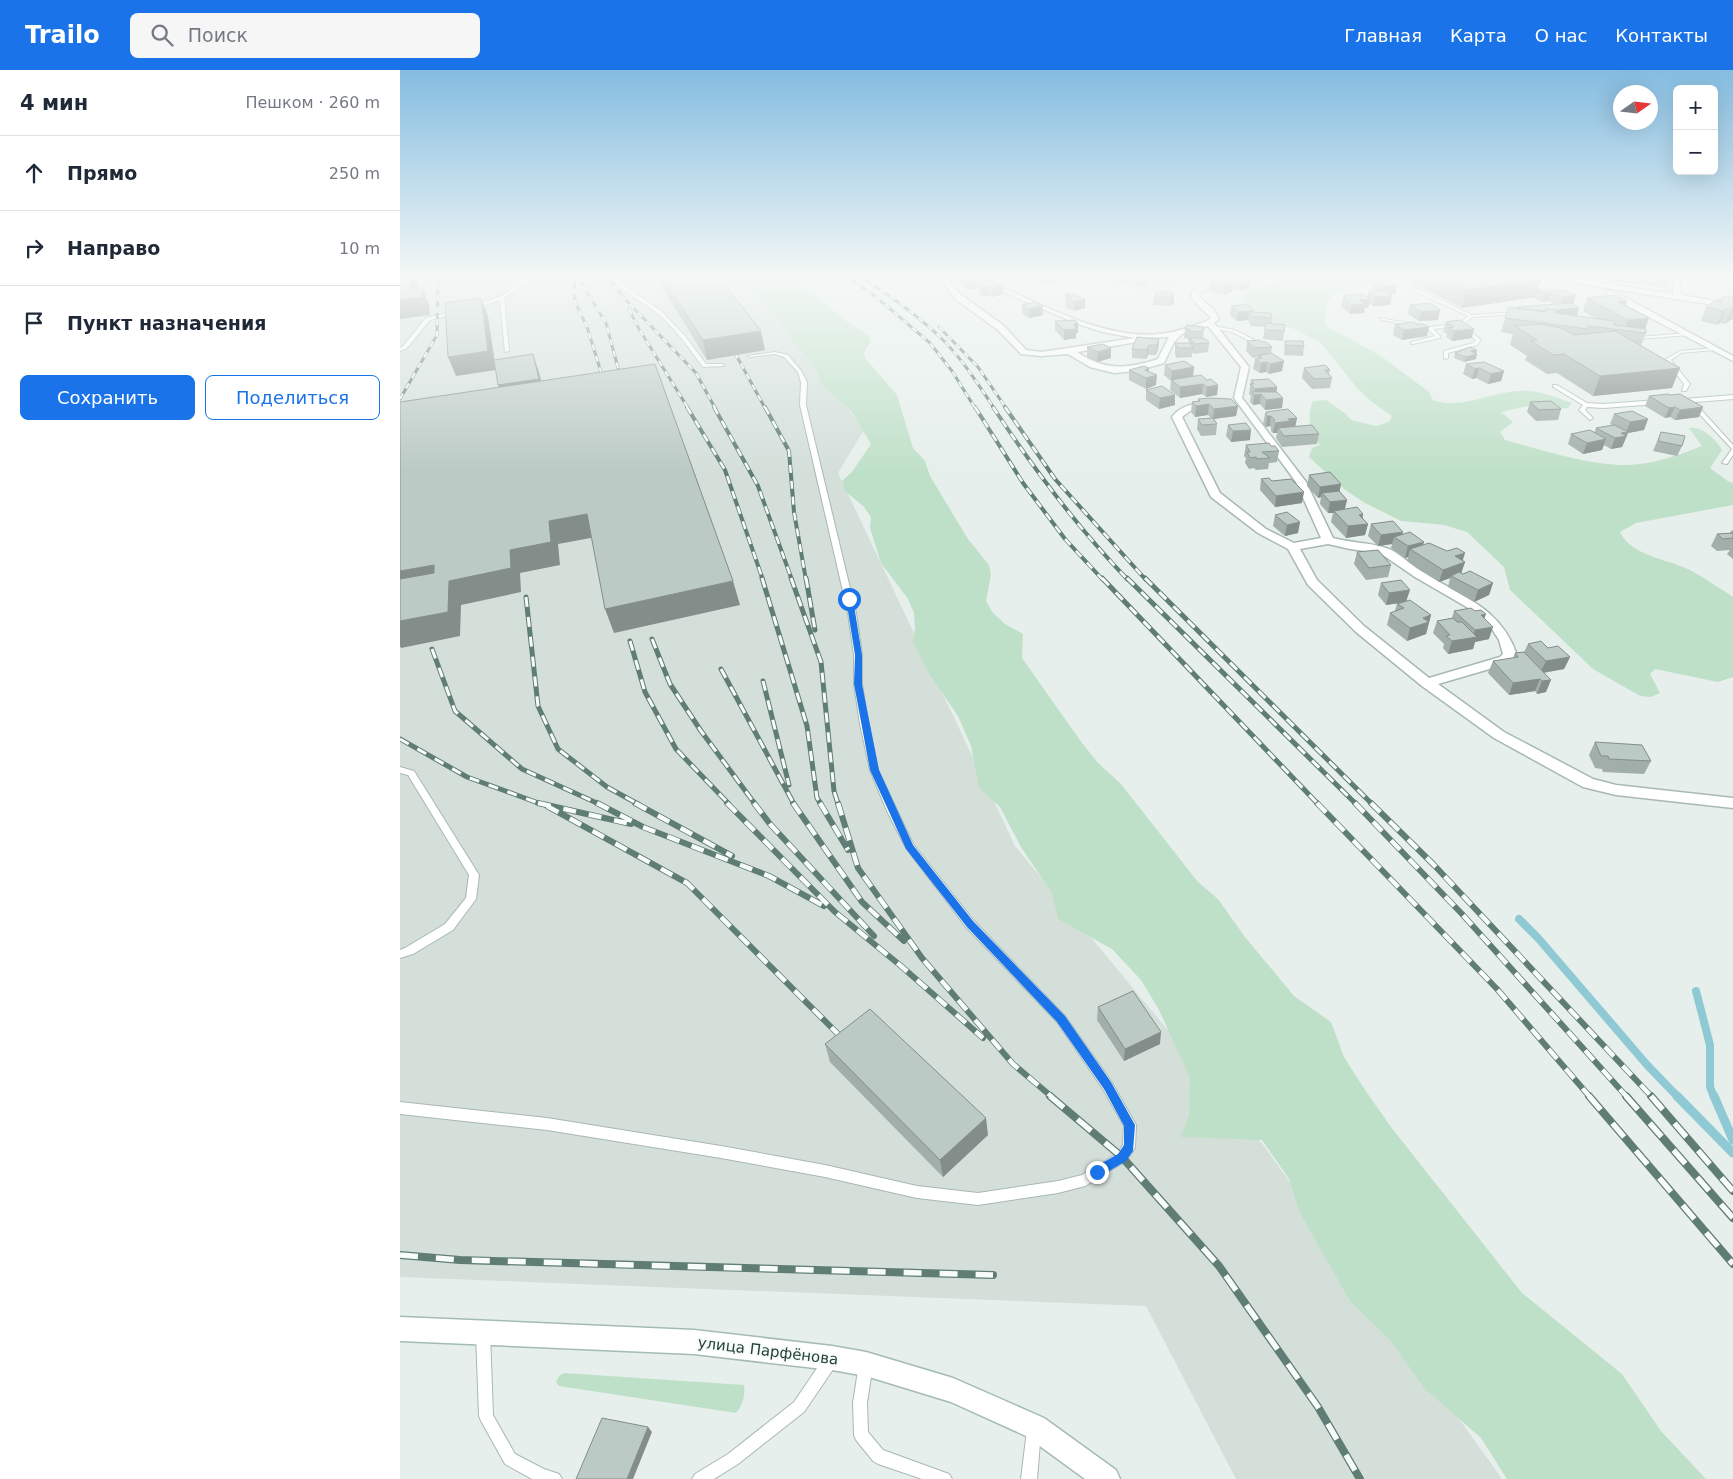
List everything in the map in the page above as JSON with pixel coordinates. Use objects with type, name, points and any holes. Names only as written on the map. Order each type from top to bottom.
[{"type":"street","points":[[1014,342],[1024,352],[1041,354],[1124,342]]},
{"type":"street","points":[[1070,351],[1082,361],[1098,368],[1117,372],[1130,371],[1161,361],[1170,342]]},
{"type":"street","points":[[1225,342],[1245,367],[1231,400]]},
{"type":"street","points":[[1700,342],[1733,359]]},
{"type":"street","points":[[1231,400],[1301,482],[1328,540]]},
{"type":"street","points":[[1231,400],[1186,410],[1176,417],[1202,465],[1215,495],[1262,531],[1292,547],[1312,582],[1360,629],[1427,683],[1499,735],[1588,783],[1616,790],[1733,803]]},
{"type":"street","points":[[1292,547],[1328,540],[1343,545],[1383,551],[1490,619],[1502,634],[1510,655],[1505,660],[1427,683]]},
{"type":"street","name":"улица Парфёнова","points":[[400,1329],[694,1342],[832,1358],[866,1364],[953,1390],[1035,1428],[1107,1479]]},
{"type":"lane","points":[[400,350],[410,342]]},
{"type":"lane","points":[[506,342],[507,351]]},
{"type":"lane","points":[[686,342],[704,366],[722,365]]},
{"type":"lane","points":[[1256,342],[1269,348]]},
{"type":"lane","points":[[1412,343],[1417,342]]},
{"type":"lane","points":[[1446,358],[1446,352],[1477,342]]},
{"type":"lane","points":[[1684,390],[1687,384],[1668,360],[1680,352],[1713,349]]},
{"type":"lane","points":[[400,1108],[547,1124],[721,1152],[917,1192],[978,1199],[1058,1187],[1085,1180],[1122,1158],[1129,1147],[1130,1125],[1107,1085],[1061,1019],[970,924],[909,846],[892,811],[874,770],[864,724],[858,684],[858,655],[852,613],[803,405],[804,382],[800,372],[786,356],[775,353],[750,356]]},
{"type":"lane","points":[[1556,386],[1586,405],[1603,406],[1669,400]]},
{"type":"lane","points":[[1676,401],[1692,402],[1733,397]]},
{"type":"lane","points":[[1692,402],[1733,449],[1726,462]]},
{"type":"lane","points":[[1586,405],[1582,410],[1590,418]]},
{"type":"lane","points":[[400,770],[411,773],[474,875],[471,899],[449,928],[409,951],[400,954]]},
{"type":"lane","points":[[483,1333],[486,1416],[510,1459],[542,1476],[554,1479]]},
{"type":"lane","points":[[700,1479],[733,1459],[799,1407],[832,1358]]},
{"type":"lane","points":[[866,1364],[860,1403],[861,1435],[878,1456],[944,1479]]},
{"type":"lane","points":[[1029,1479],[1035,1428]]},
{"type":"shaded area","points":[[400,342],[798,342],[864,430],[838,473],[1015,846],[1264,1146],[1502,1479],[1236,1479],[1146,1306],[400,1277]]},
{"type":"green space","points":[[794,342],[871,342],[864,352],[865,358],[897,395],[913,448],[925,461],[930,476],[968,539],[989,565],[991,575],[986,601],[993,613],[1005,624],[1023,634],[1022,658],[1082,743],[1098,763],[1121,784],[1198,882],[1218,899],[1245,937],[1294,996],[1331,1022],[1344,1057],[1391,1127],[1522,1293],[1622,1374],[1661,1431],[1706,1479],[1507,1479],[1481,1438],[1425,1389],[1390,1340],[1350,1301],[1300,1213],[1289,1179],[1262,1140],[1181,1137],[1189,1115],[1190,1078],[1159,1010],[1141,980],[1112,949],[1058,919],[1052,893],[1021,847],[1000,807],[979,788],[971,746],[958,716],[928,672],[913,642],[915,628],[914,613],[908,599],[881,563],[870,528],[871,517],[864,507],[845,491],[842,481],[852,472],[871,444],[851,411],[822,385],[818,371]]},
{"type":"green space","points":[[1319,342],[1355,342],[1381,356],[1429,392],[1433,400],[1445,403],[1457,403],[1516,391],[1528,391],[1572,403],[1568,408],[1556,409],[1527,406],[1501,412],[1513,422],[1500,432],[1505,440],[1550,453],[1614,465],[1638,464],[1675,456],[1702,446],[1689,428],[1704,431],[1722,450],[1710,468],[1733,483],[1733,505],[1636,523],[1620,532],[1632,547],[1690,570],[1733,597],[1733,677],[1718,682],[1655,669],[1650,674],[1660,693],[1651,697],[1640,696],[1593,669],[1510,590],[1504,567],[1467,532],[1444,525],[1401,521],[1365,503],[1344,489],[1309,457],[1312,448],[1320,445],[1310,424],[1310,412],[1313,401],[1326,400],[1346,414],[1351,420],[1376,426],[1389,422],[1392,416],[1372,402],[1357,388]]},
{"type":"green space","points":[[564,1373],[744,1385],[744,1396],[742,1404],[736,1413],[559,1386],[556,1382],[559,1376]]},
{"type":"building","points":[[447,342],[487,342],[488,351],[448,357]]},
{"type":"building","points":[[1135,342],[1158,342],[1157,345],[1149,345],[1147,350],[1132,349]]},
{"type":"building","points":[[1193,342],[1209,343],[1194,344]]},
{"type":"building","points":[[1248,342],[1266,342],[1272,347],[1254,348]]},
{"type":"building","points":[[1285,342],[1303,342],[1304,346],[1285,345]]},
{"type":"building","points":[[1532,342],[1634,342],[1680,368],[1600,376],[1564,354],[1553,355]]},
{"type":"building","points":[[1175,343],[1191,343],[1193,348],[1177,348]]},
{"type":"building","points":[[1103,344],[1111,348],[1098,352],[1087,347]]},
{"type":"building","points":[[1470,347],[1477,350],[1471,351],[1477,354],[1466,357],[1455,353]]},
{"type":"building","points":[[1271,353],[1284,361],[1270,364],[1267,362],[1261,363],[1255,359],[1262,358],[1258,356]]},
{"type":"building","points":[[533,354],[539,379],[498,385],[494,360]]},
{"type":"building","points":[[1184,361],[1194,367],[1172,371],[1165,365]]},
{"type":"building","points":[[1484,362],[1504,371],[1491,374],[1466,364]]},
{"type":"building","points":[[655,364],[733,581],[605,609],[587,514],[549,521],[551,542],[510,550],[511,568],[449,581],[448,612],[400,621],[400,579],[434,573],[434,565],[400,571],[400,402]]},
{"type":"building","points":[[1325,365],[1330,370],[1325,370],[1332,378],[1314,379],[1304,368]]},
{"type":"building","points":[[1144,366],[1149,368],[1145,370],[1157,375],[1146,378],[1129,370]]},
{"type":"building","points":[[1201,375],[1207,380],[1211,379],[1218,385],[1207,387],[1203,384],[1180,387],[1171,380]]},
{"type":"building","points":[[1269,379],[1277,387],[1255,389],[1250,384],[1254,384],[1251,380]]},
{"type":"building","points":[[1162,386],[1175,395],[1160,398],[1146,390]]},
{"type":"building","points":[[1252,392],[1277,392],[1283,398],[1266,400],[1261,394],[1254,395]]},
{"type":"building","points":[[1680,394],[1703,407],[1680,410],[1675,407],[1669,408],[1649,396]]},
{"type":"building","points":[[1198,399],[1231,399],[1238,406],[1214,409],[1209,404],[1196,406],[1192,402],[1200,401]]},
{"type":"building","points":[[1551,401],[1561,409],[1539,410],[1530,402]]},
{"type":"building","points":[[1288,409],[1297,418],[1275,423],[1271,416],[1265,414],[1266,412]]},
{"type":"building","points":[[1632,411],[1648,419],[1630,422],[1614,414]]},
{"type":"building","points":[[1213,418],[1217,424],[1202,425],[1198,419]]},
{"type":"building","points":[[1246,423],[1251,430],[1233,431],[1228,425]]},
{"type":"building","points":[[1312,425],[1319,434],[1284,436],[1278,428]]},
{"type":"building","points":[[1614,425],[1628,432],[1621,433],[1626,436],[1615,438],[1596,428]]},
{"type":"building","points":[[1590,430],[1606,439],[1587,443],[1571,434]]},
{"type":"building","points":[[1661,432],[1685,436],[1682,446],[1658,441]]},
{"type":"building","points":[[1269,443],[1279,451],[1262,452],[1270,458],[1250,458],[1247,452],[1250,452],[1246,445]]},
{"type":"building","points":[[1330,472],[1341,484],[1320,487],[1309,475]]},
{"type":"building","points":[[1269,478],[1272,481],[1291,479],[1304,492],[1276,496],[1261,479]]},
{"type":"building","points":[[1339,491],[1347,500],[1330,502],[1322,493]]},
{"type":"building","points":[[1357,507],[1363,514],[1359,515],[1368,524],[1348,526],[1334,511]]},
{"type":"building","points":[[1287,512],[1300,522],[1287,525],[1275,515]]},
{"type":"building","points":[[1393,521],[1403,532],[1381,535],[1371,524]]},
{"type":"building","points":[[1410,532],[1424,542],[1408,546],[1394,537]]},
{"type":"building","points":[[1733,533],[1733,538],[1723,539],[1717,534]]},
{"type":"building","points":[[1429,543],[1447,551],[1457,548],[1465,553],[1455,556],[1465,562],[1443,570],[1410,549]]},
{"type":"building","points":[[1378,550],[1391,565],[1369,568],[1357,552]]},
{"type":"building","points":[[1470,571],[1493,583],[1478,590],[1451,576],[1459,572],[1463,574]]},
{"type":"building","points":[[1401,580],[1410,590],[1389,593],[1381,583]]},
{"type":"building","points":[[1410,600],[1431,615],[1423,618],[1429,622],[1410,628],[1390,613],[1404,608],[1397,604]]},
{"type":"building","points":[[1471,608],[1475,611],[1481,610],[1486,614],[1481,615],[1493,627],[1475,630],[1454,611]]},
{"type":"building","points":[[1453,618],[1457,622],[1462,622],[1477,637],[1452,641],[1446,636],[1450,635],[1437,621]]},
{"type":"building","points":[[1541,641],[1548,648],[1558,646],[1570,657],[1546,661],[1528,644]]},
{"type":"building","points":[[1524,652],[1551,680],[1542,681],[1540,679],[1513,683],[1493,661],[1518,657],[1515,653]]},
{"type":"building","points":[[1595,742],[1642,745],[1651,761],[1609,759],[1608,756],[1601,756]]},
{"type":"building","points":[[1133,991],[1161,1032],[1125,1049],[1098,1007]]},
{"type":"building","points":[[870,1009],[986,1118],[940,1160],[825,1044]]},
{"type":"building","points":[[602,1418],[648,1427],[627,1479],[576,1479]]},
{"type":"waterway","points":[[1519,919],[1538,938],[1648,1066],[1678,1097]]},
{"type":"waterway","points":[[1696,991],[1710,1045],[1710,1087],[1714,1097]]},
{"type":"waterway","points":[[1677,1096],[1733,1153]]},
{"type":"waterway","points":[[1714,1096],[1733,1140]]},
{"type":"railway","points":[[400,399],[433,342]]},
{"type":"railway","points":[[592,342],[605,385]]},
{"type":"railway","points":[[611,342],[622,383]]},
{"type":"railway","points":[[647,342],[688,408]]},
{"type":"railway","points":[[666,342],[696,373],[715,408]]},
{"type":"railway","points":[[929,342],[952,371],[975,408]]},
{"type":"railway","points":[[945,342],[964,364],[994,408]]},
{"type":"railway","points":[[953,342],[978,367],[1006,408]]},
{"type":"railway","points":[[735,353],[765,408]]},
{"type":"railway","points":[[687,407],[725,470],[763,580]]},
{"type":"railway","points":[[714,407],[758,486],[792,580]]},
{"type":"railway","points":[[765,407],[789,451],[794,512],[806,580]]},
{"type":"railway","points":[[975,407],[1023,483],[1065,539],[1103,580]]},
{"type":"railway","points":[[993,407],[1056,497],[1128,580]]},
{"type":"railway","points":[[1005,407],[1055,479],[1146,580]]},
{"type":"railway","points":[[762,578],[807,726],[817,798],[821,804]]},
{"type":"railway","points":[[791,578],[821,662],[834,791],[838,804]]},
{"type":"railway","points":[[806,578],[815,630]]},
{"type":"railway","points":[[1102,578],[1318,804]]},
{"type":"railway","points":[[1127,578],[1355,803]]},
{"type":"railway","points":[[1145,578],[1372,804]]},
{"type":"railway","points":[[526,597],[538,706],[558,749],[607,787],[638,804]]},
{"type":"railway","points":[[652,639],[670,684],[701,731],[755,804]]},
{"type":"railway","points":[[630,641],[645,692],[676,749],[729,804]]},
{"type":"railway","points":[[432,649],[455,711],[522,769],[598,804]]},
{"type":"railway","points":[[721,669],[794,804]]},
{"type":"railway","points":[[763,681],[789,785]]},
{"type":"railway","points":[[400,739],[467,777],[539,803]]},
{"type":"railway","points":[[539,803],[631,824]]},
{"type":"railway","points":[[635,803],[732,856]]},
{"type":"railway","points":[[727,803],[835,912],[901,966],[983,1038]]},
{"type":"railway","points":[[754,803],[770,824],[874,936]]},
{"type":"railway","points":[[793,803],[862,902],[904,941]]},
{"type":"railway","points":[[820,803],[848,850]]},
{"type":"railway","points":[[838,803],[858,868],[922,958],[1013,1064],[1052,1097]]},
{"type":"railway","points":[[1317,803],[1497,989],[1590,1097]]},
{"type":"railway","points":[[1355,803],[1462,914],[1627,1097]]},
{"type":"railway","points":[[1371,803],[1434,865],[1652,1097]]},
{"type":"railway","points":[[598,804],[643,827],[769,876],[824,906]]},
{"type":"railway","points":[[547,806],[687,883],[846,1042]]},
{"type":"railway","points":[[1050,1096],[1122,1157],[1219,1266],[1318,1407],[1360,1479]]},
{"type":"railway","points":[[1589,1096],[1733,1264]]},
{"type":"railway","points":[[1626,1096],[1733,1218]]},
{"type":"railway","points":[[1651,1096],[1733,1191]]},
{"type":"railway","points":[[400,1255],[460,1260],[993,1275]]},
{"type":"route","points":[[849,599],[858,655],[858,684],[874,770],[909,846],[970,924],[1061,1019],[1107,1085],[1130,1125],[1129,1147],[1122,1158],[1097,1172]]}]
